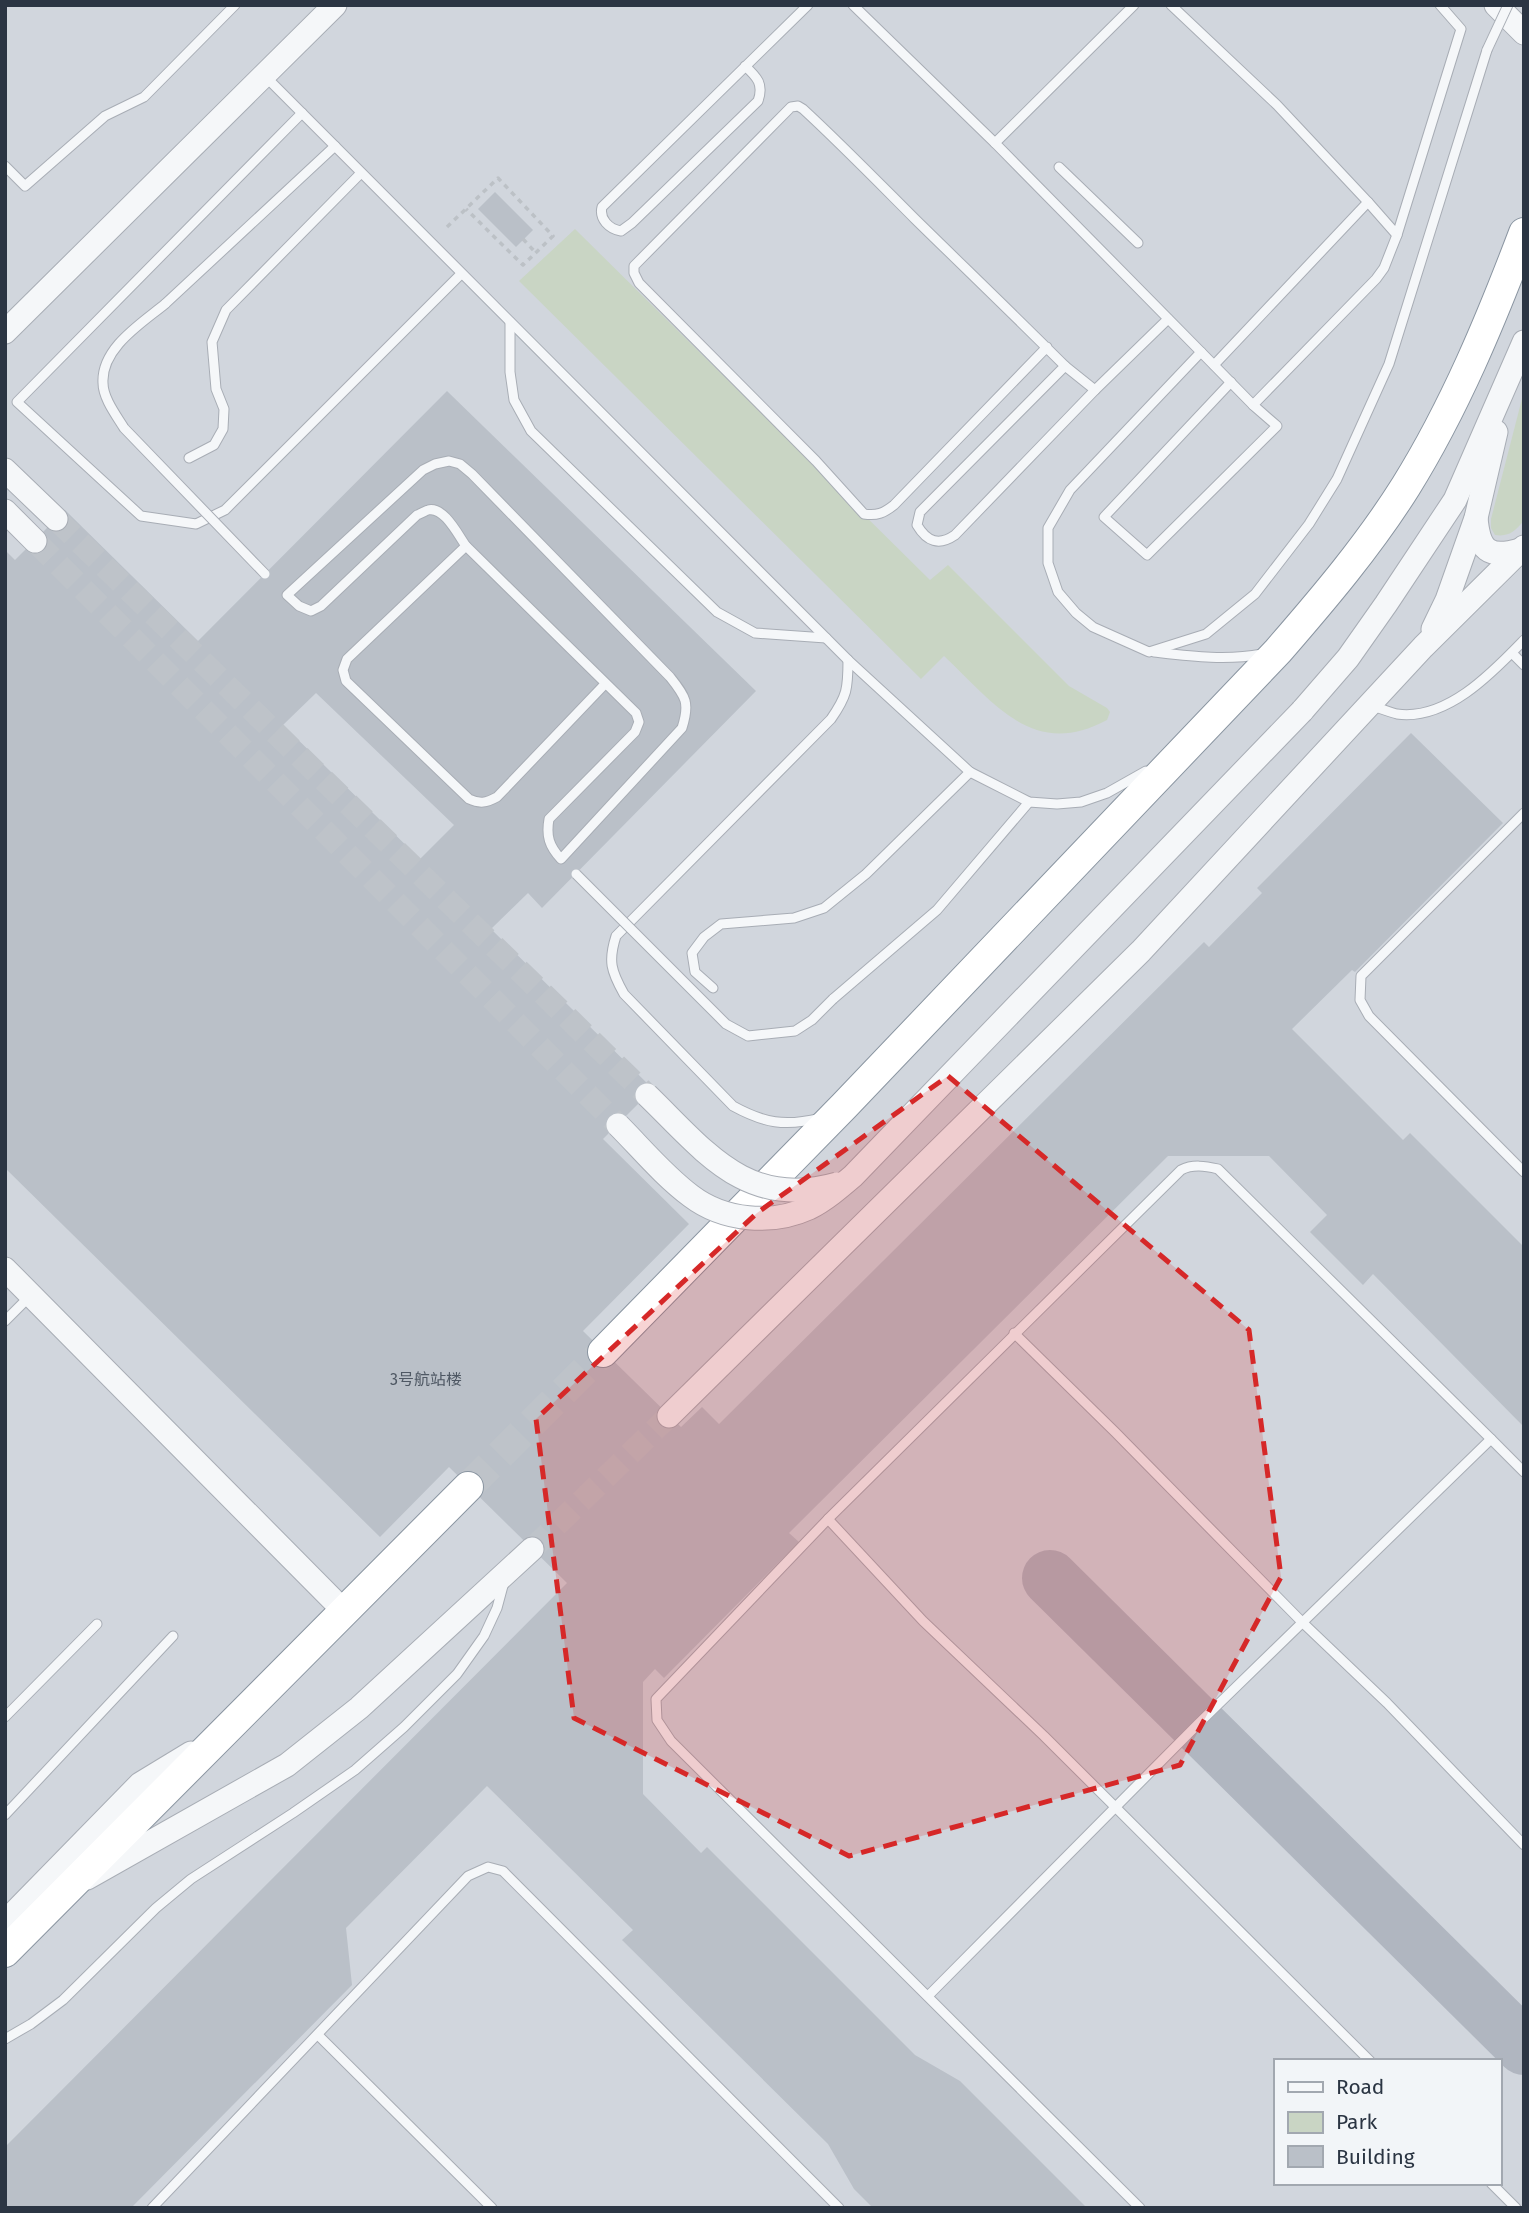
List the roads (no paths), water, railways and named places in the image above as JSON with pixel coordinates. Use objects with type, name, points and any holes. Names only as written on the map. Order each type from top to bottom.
[{"type":"highway","points":[[603,1352],[844,1106],[1191,742],[1278,650],[1366,546],[1436,434],[1494,311],[1524,233]]},
{"type":"highway","points":[[5,1952],[468,1487]]},
{"type":"street","points":[[5,332],[335,5]]},
{"type":"street","points":[[1496,5],[1524,31]]},
{"type":"street","points":[[1515,5],[1524,31]]},
{"type":"street","points":[[618,1125],[693,1197],[713,1209],[735,1216],[763,1219],[810,1208],[853,1177],[1302,711],[1348,658],[1455,500],[1524,342]]},
{"type":"street","points":[[1423,647],[1447,600],[1476,518],[1510,374]]},
{"type":"street","points":[[5,470],[56,519]]},
{"type":"street","points":[[5,511],[35,541]]},
{"type":"street","points":[[1476,518],[1481,543],[1487,550],[1494,554],[1509,553],[1522,548]]},
{"type":"street","points":[[669,1416],[1142,951],[1423,647],[1522,548]]},
{"type":"street","points":[[647,1095],[715,1161],[742,1178],[776,1189],[797,1190],[820,1188],[853,1177]]},
{"type":"street","points":[[5,1269],[344,1611]]},
{"type":"street","points":[[66,1890],[287,1765],[359,1708],[532,1549]]},
{"type":"street","points":[[5,1922],[140,1784],[220,1736]]},
{"type":"lane","points":[[5,166],[25,186],[105,116],[144,97],[235,5]]},
{"type":"lane","points":[[745,66],[761,84],[762,92],[758,101],[632,223],[621,231],[614,230],[602,219],[601,207],[745,66],[808,5]]},
{"type":"lane","points":[[853,5],[995,143],[1231,382],[1253,405],[1277,426],[1147,555],[1104,517],[1231,382]]},
{"type":"lane","points":[[995,143],[1134,5]]},
{"type":"lane","points":[[1171,5],[1277,105],[1397,235]]},
{"type":"lane","points":[[1253,405],[1384,268],[1397,235],[1461,29],[1440,5]]},
{"type":"lane","points":[[1149,652],[1206,634],[1255,594],[1309,524],[1337,479],[1389,364],[1487,50],[1508,5]]},
{"type":"lane","points":[[265,76],[848,660],[970,772],[1029,802],[1081,802],[1107,793],[1133,779],[1191,742]]},
{"type":"lane","points":[[1046,347],[894,505],[874,516],[864,514],[816,461],[639,283],[634,266],[791,107],[798,106],[803,108],[1046,347],[1065,366],[1095,390]]},
{"type":"lane","points":[[302,113],[17,402],[142,516],[196,524],[225,510],[461,274]]},
{"type":"lane","points":[[265,574],[124,428],[110,405],[103,383],[108,360],[123,338],[166,304],[335,146]]},
{"type":"lane","points":[[1059,167],[1138,243]]},
{"type":"lane","points":[[189,458],[214,445],[223,429],[224,409],[216,389],[212,342],[226,310],[361,173]]},
{"type":"lane","points":[[1214,365],[1368,202]]},
{"type":"lane","points":[[1065,366],[920,512],[917,525],[932,541],[947,540],[955,535],[1095,390],[1168,319]]},
{"type":"lane","points":[[510,322],[510,372],[514,400],[531,431],[717,612],[755,634],[826,638]]},
{"type":"lane","points":[[1201,352],[1070,490],[1048,528],[1048,563],[1058,592],[1076,613],[1093,626],[1149,652],[1201,657],[1248,657],[1278,650]]},
{"type":"lane","points":[[449,461],[460,464],[472,474],[670,677],[685,696],[687,712],[682,728],[561,859],[546,833],[549,819],[635,732],[639,722],[636,713],[466,546],[443,514],[437,510],[428,510],[417,515],[321,606],[310,611],[299,607],[287,595],[423,470],[449,461]]},
{"type":"lane","points":[[466,546],[347,659],[343,670],[346,681],[469,799],[479,803],[497,797],[605,684]]},
{"type":"lane","points":[[1370,705],[1397,714],[1418,714],[1454,701],[1473,688],[1524,640]]},
{"type":"lane","points":[[1512,653],[1524,665]]},
{"type":"lane","points":[[844,1106],[820,1118],[802,1123],[781,1123],[754,1118],[733,1105],[624,994],[615,977],[611,954],[616,936],[831,719],[844,701],[848,660]]},
{"type":"lane","points":[[713,988],[695,972],[692,953],[704,937],[721,924],[794,918],[824,908],[866,874],[970,772]]},
{"type":"lane","points":[[576,874],[726,1024],[748,1036],[795,1031],[812,1020],[937,910],[1029,802]]},
{"type":"lane","points":[[1524,814],[1361,976],[1360,1000],[1369,1016],[1524,1172]]},
{"type":"lane","points":[[1140,2208],[671,1741],[657,1720],[656,1699],[828,1519],[1014,1333],[1181,1170],[1188,1167],[1218,1169],[1524,1472]]},
{"type":"lane","points":[[5,1321],[31,1296]]},
{"type":"lane","points":[[1014,1333],[1302,1622],[1387,1703],[1524,1845]]},
{"type":"lane","points":[[928,1996],[1302,1622],[1491,1439]]},
{"type":"lane","points":[[828,1519],[923,1621],[1044,1735],[1368,2059]]},
{"type":"lane","points":[[5,2039],[31,2024],[62,2000],[156,1908],[191,1879],[355,1770],[404,1727],[457,1674],[484,1636],[497,1608],[507,1572]]},
{"type":"lane","points":[[5,1717],[97,1624]]},
{"type":"lane","points":[[5,1815],[173,1636]]},
{"type":"lane","points":[[152,2208],[468,1876],[488,1867],[503,1871],[839,2208]]},
{"type":"lane","points":[[318,2035],[492,2208]]},
{"type":"lane","points":[[1493,2185],[1516,2208]]},
{"type":"tunnel","points":[[56,519],[647,1095]]},
{"type":"tunnel","points":[[35,541],[618,1125]]},
{"type":"tunnel","points":[[468,1487],[603,1352]]},
{"type":"tunnel","points":[[532,1549],[669,1416]]}]
